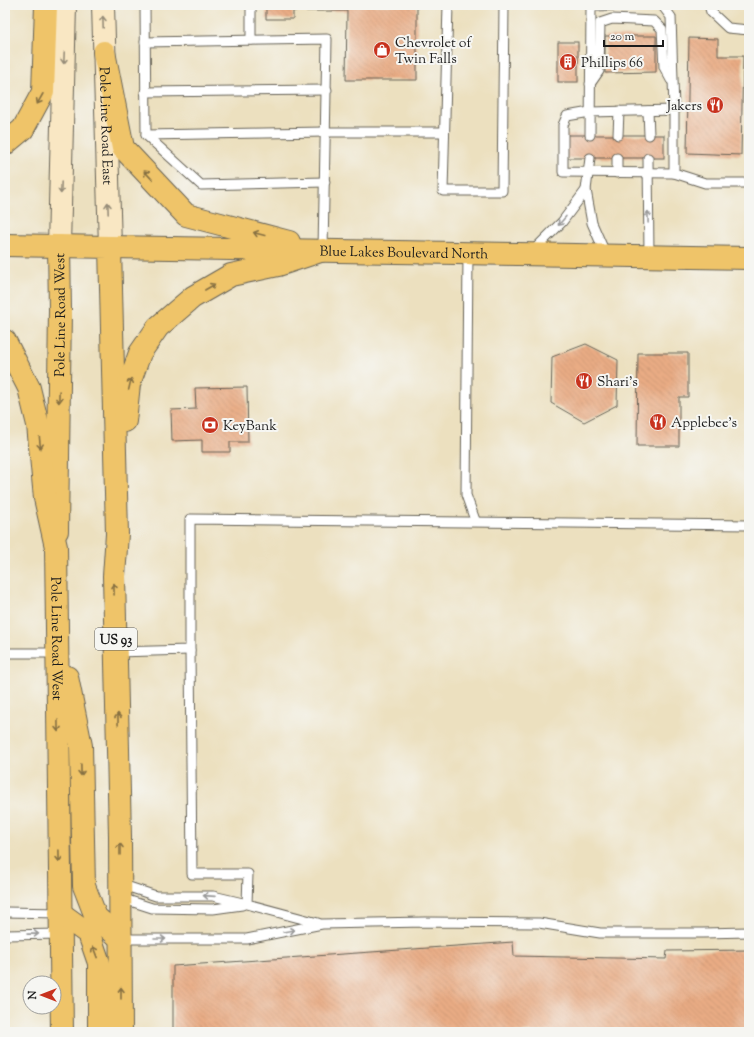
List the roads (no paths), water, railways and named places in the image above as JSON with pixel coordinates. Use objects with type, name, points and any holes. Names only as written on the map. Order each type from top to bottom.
[{"type":"main road","points":[[5,144],[23,129],[43,92],[46,5]]},
{"type":"main road","points":[[59,246],[65,5]]},
{"type":"main road","name":"Pole Line Road East","points":[[103,5],[110,247]]},
{"type":"main road","points":[[104,52],[123,148],[186,215],[323,250]]},
{"type":"main road","name":"Blue Lakes Boulevard North","points":[[5,245],[749,258]]},
{"type":"main road","name":"Pole Line Road West","points":[[59,246],[60,310],[56,548],[62,1032]]},
{"type":"main road","name":"US 93","points":[[110,247],[116,534],[114,576],[121,939],[121,1032]]},
{"type":"main road","points":[[116,534],[129,384],[140,353],[158,327],[193,297],[231,275],[278,265],[323,250]]},
{"type":"main road","points":[[5,341],[29,388],[38,425],[46,498],[56,548]]},
{"type":"main road","points":[[57,621],[81,746],[84,886],[96,917],[121,939]]},
{"type":"main road","points":[[60,923],[88,934],[99,963],[99,1032]]},
{"type":"lane","points":[[145,5],[146,134],[201,185],[325,182]]},
{"type":"lane","points":[[251,5],[251,40]]},
{"type":"lane","points":[[448,5],[443,191],[502,191],[504,5]]},
{"type":"lane","points":[[590,134],[591,6],[631,5]]},
{"type":"lane","points":[[662,5],[671,17],[674,110],[674,173]]},
{"type":"lane","points":[[709,5],[710,12],[728,28],[749,30]]},
{"type":"lane","points":[[590,84],[599,71],[600,24],[612,19],[654,21],[662,29],[664,67],[672,83]]},
{"type":"lane","points":[[145,42],[327,38],[323,250]]},
{"type":"lane","points":[[145,92],[327,90]]},
{"type":"lane","points":[[674,110],[590,112],[567,116],[562,125],[563,172],[674,173],[705,183],[749,183]]},
{"type":"lane","points":[[618,134],[619,111]]},
{"type":"lane","points":[[648,111],[649,134]]},
{"type":"lane","points":[[146,134],[444,132]]},
{"type":"lane","points":[[590,158],[586,190],[592,222],[607,256]]},
{"type":"lane","points":[[617,173],[618,158]]},
{"type":"lane","points":[[648,158],[649,256]]},
{"type":"lane","points":[[530,254],[562,222],[586,190]]},
{"type":"lane","points":[[468,253],[466,495],[475,520]]},
{"type":"lane","points":[[247,904],[248,874],[192,874],[190,518],[475,520],[749,525]]},
{"type":"lane","points":[[116,652],[190,650]]},
{"type":"lane","points":[[5,653],[57,653]]},
{"type":"lane","points":[[120,890],[152,908],[212,909],[247,904]]},
{"type":"lane","points":[[120,890],[156,896],[212,896],[322,924]]},
{"type":"lane","points":[[5,912],[60,923]]},
{"type":"lane","points":[[121,939],[247,939],[322,924],[483,921],[539,923],[600,933],[749,932]]},
{"type":"lane","points":[[5,935],[60,923]]},
{"type":"place","name":"Chevrolet of Twin Falls","points":[[382,50]]},
{"type":"place","name":"Phillips 66","points":[[568,62]]},
{"type":"place","name":"Jakers","points":[[715,105]]},
{"type":"place","name":"Shari's","points":[[584,381]]},
{"type":"place","name":"Applebee's","points":[[658,422]]},
{"type":"place","name":"KeyBank","points":[[210,425]]}]
